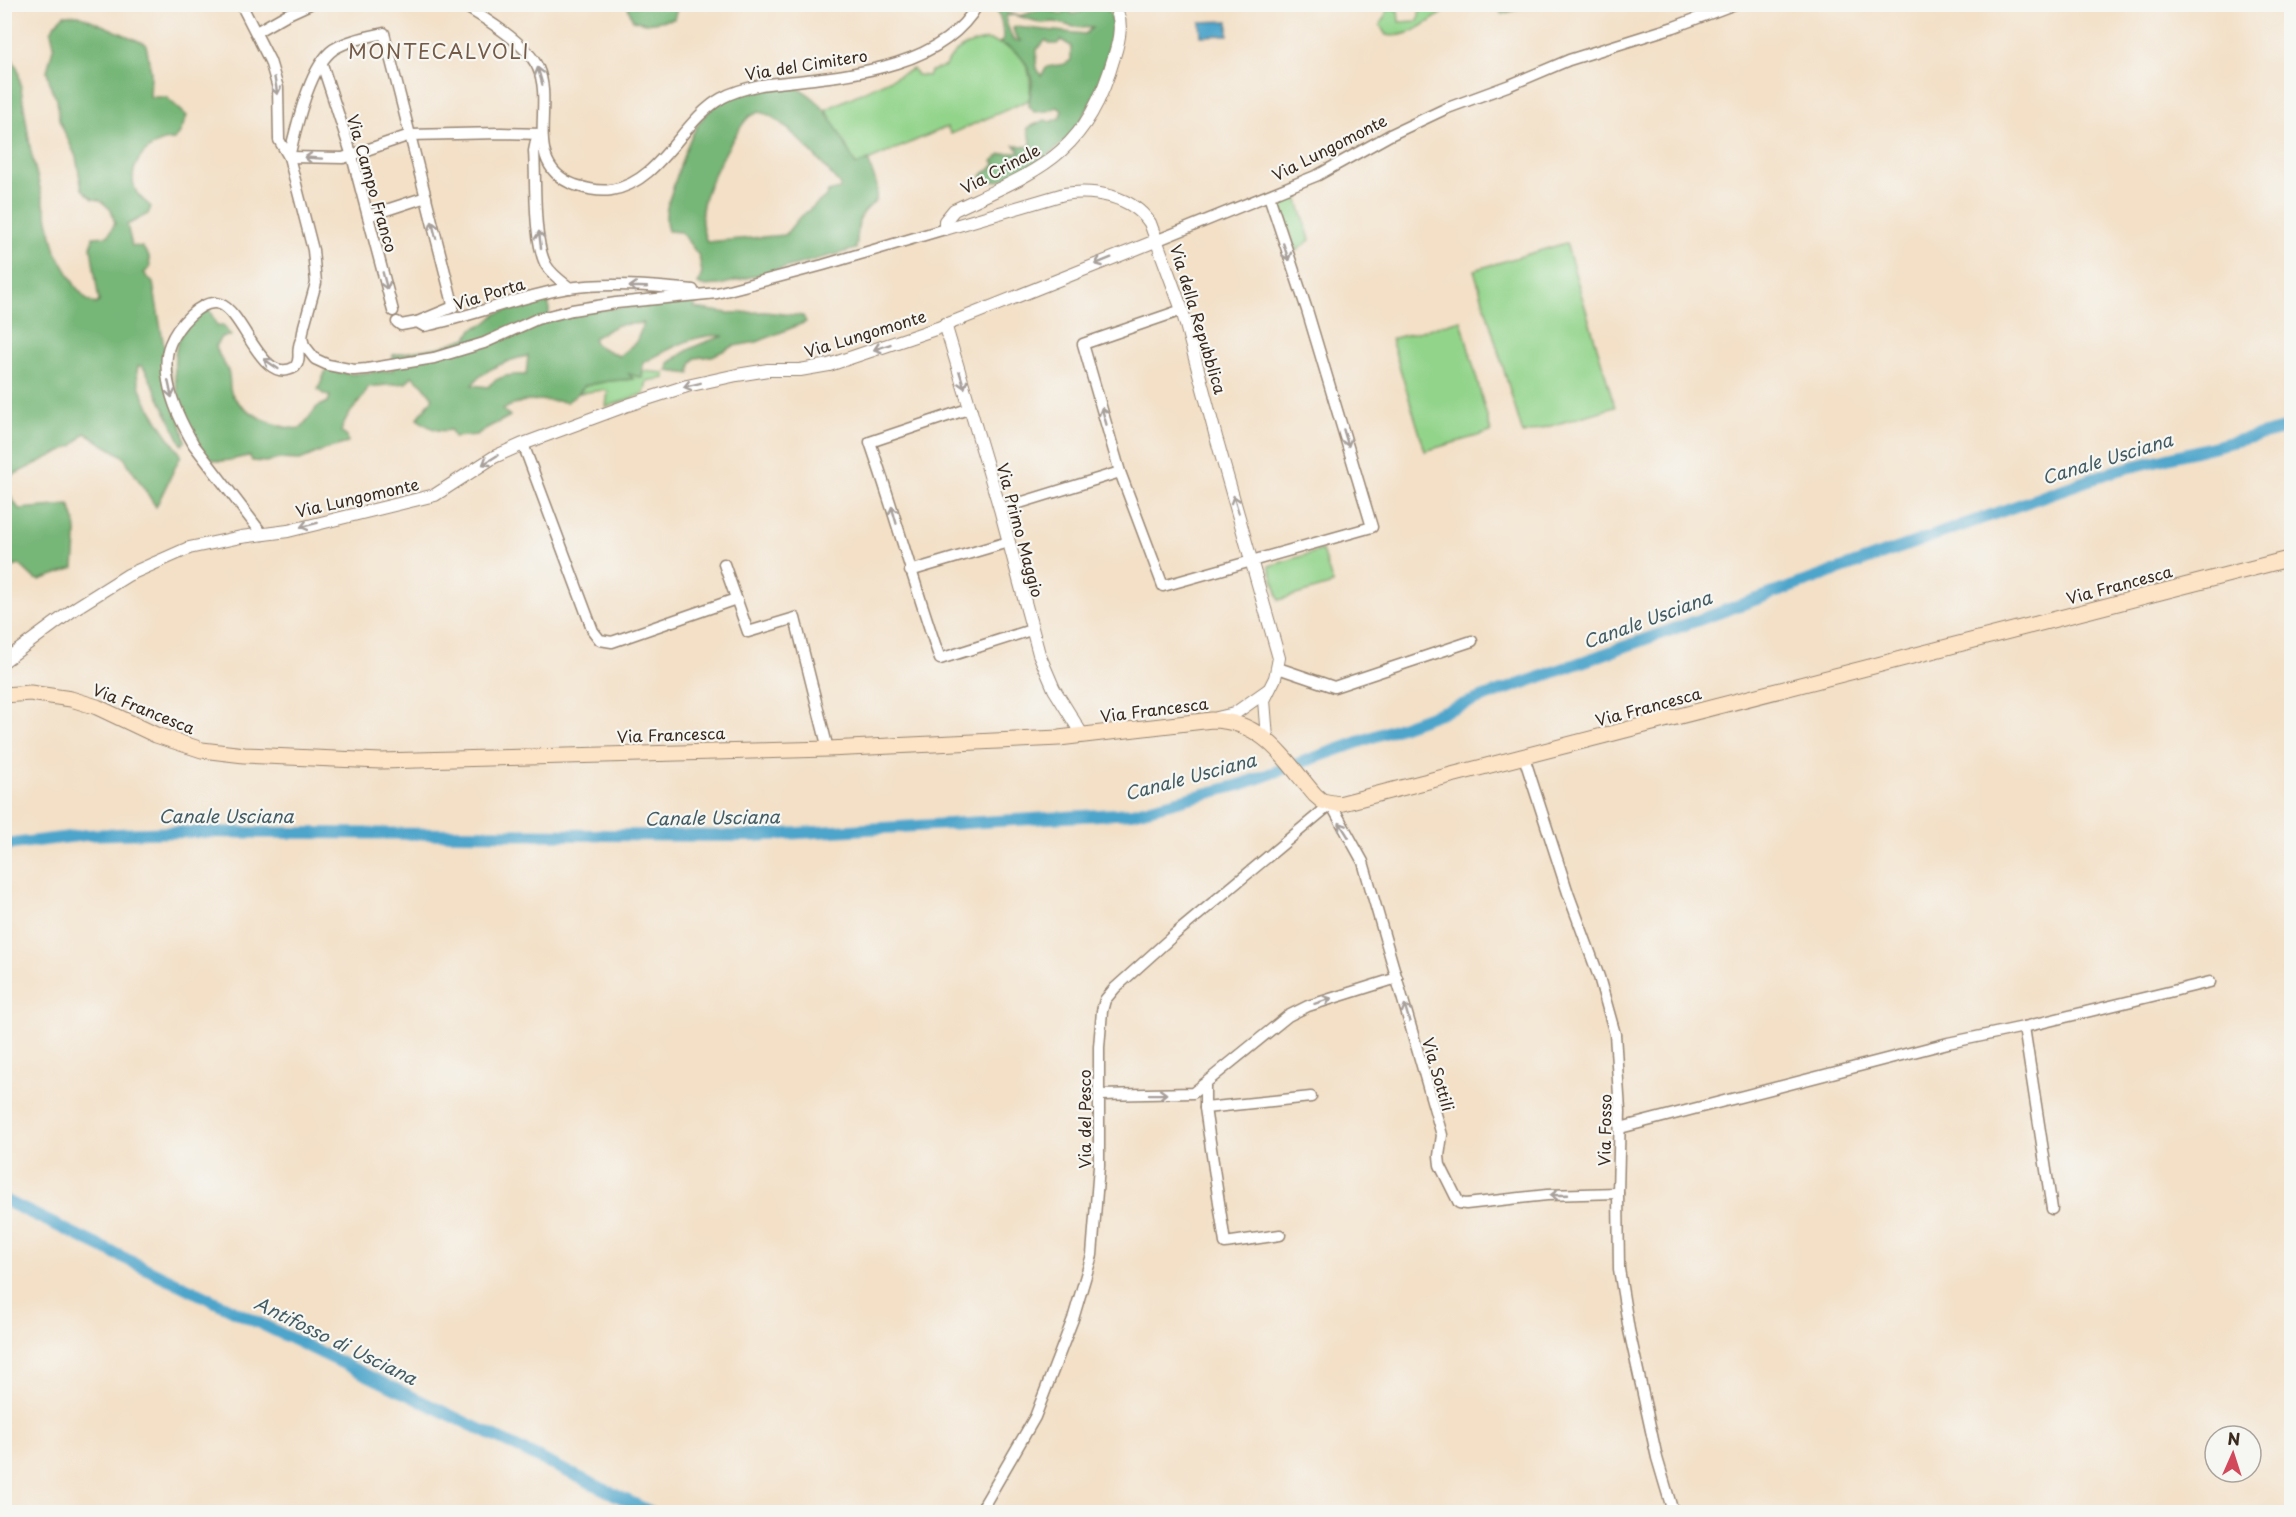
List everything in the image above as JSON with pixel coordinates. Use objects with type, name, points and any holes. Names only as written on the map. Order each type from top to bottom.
[{"type":"main road","name":"Via Francesca","points":[[4,694],[30,693],[71,699],[97,707],[179,743],[202,750],[244,755],[381,761],[828,748],[1083,736],[1212,720],[1229,720],[1248,726],[1267,738],[1315,795],[1331,804],[1351,802],[1524,758],[2292,558]]},
{"type":"street","points":[[241,4],[270,61],[278,88],[279,140],[289,157],[316,262],[315,290],[302,338],[297,346],[299,359],[295,367],[286,370],[274,368],[263,359],[229,310],[219,303],[212,303],[194,312],[182,324],[170,344],[167,366],[171,394],[186,431],[194,445],[263,535]]},
{"type":"street","points":[[256,32],[310,4]]},
{"type":"street","points":[[461,4],[514,41],[535,62],[543,84],[542,134],[536,141],[534,151],[540,246],[545,263],[570,288]]},
{"type":"street","name":"Via del Cimitero","points":[[542,134],[547,158],[553,170],[563,179],[587,189],[608,191],[620,189],[632,184],[647,172],[708,108],[721,98],[739,90],[761,85],[895,65],[930,51],[949,40],[962,27],[978,4]]},
{"type":"street","name":"Via Crinale","points":[[945,229],[945,221],[954,210],[1039,168],[1069,145],[1080,132],[1093,111],[1112,67],[1118,44],[1119,21],[1112,4]]},
{"type":"street","name":"Via Lungomonte","points":[[4,661],[77,607],[128,575],[189,548],[263,535],[361,512],[398,506],[435,495],[494,457],[523,444],[628,405],[687,386],[737,375],[768,370],[800,370],[829,365],[942,326],[1318,175],[1390,135],[1444,109],[1569,60],[1674,27],[1735,4]]},
{"type":"street","points":[[289,157],[306,95],[327,56],[341,46],[384,33],[426,197],[368,216]]},
{"type":"street","name":"Via Campo Franco","points":[[322,64],[352,156],[395,316]]},
{"type":"street","points":[[289,157],[324,159],[352,156],[410,135],[435,133],[542,134]]},
{"type":"street","name":"Via della Repubblica","points":[[302,338],[304,345],[315,359],[327,366],[354,370],[376,369],[434,358],[470,348],[537,319],[572,310],[616,303],[717,293],[823,265],[1064,194],[1084,192],[1112,197],[1135,207],[1145,216],[1158,240],[1182,310],[1279,658],[1278,668]]},
{"type":"street","points":[[1182,310],[1083,344],[1120,472],[1162,586],[1372,526],[1310,321],[1269,196]]},
{"type":"street","name":"Via Porta","points":[[395,316],[400,325],[417,322],[453,307],[426,197]]},
{"type":"street","name":"Via della Repubblica","points":[[570,288],[590,286],[669,288],[717,293]]},
{"type":"street","name":"Via Porta","points":[[417,322],[424,326],[465,318],[540,294],[570,288]]},
{"type":"street","name":"Via Primo Maggio","points":[[942,326],[971,408],[1031,630],[1046,672],[1083,736]]},
{"type":"street","points":[[971,408],[870,442],[940,659],[1031,630]]},
{"type":"street","points":[[523,444],[593,632],[600,640],[612,642],[736,599]]},
{"type":"street","points":[[1000,509],[1120,472]]},
{"type":"street","points":[[910,571],[1008,542]]},
{"type":"street","points":[[724,564],[748,632],[795,618],[828,748]]},
{"type":"street","points":[[1248,726],[1255,718],[1262,696],[1278,668],[1334,687],[1472,641]]},
{"type":"street","points":[[1212,720],[1234,714],[1262,696]]},
{"type":"street","points":[[1262,696],[1267,738]]},
{"type":"street","name":"Via Fosso","points":[[1524,758],[1561,873],[1599,977],[1615,1034],[1620,1111],[1619,1269],[1629,1330],[1657,1458],[1673,1512]]},
{"type":"street","name":"Via Sottili","points":[[1331,804],[1363,862],[1442,1135],[1440,1165],[1459,1203],[1547,1195],[1618,1193]]},
{"type":"street","name":"Via del Pesco","points":[[980,1512],[1035,1417],[1073,1319],[1092,1255],[1099,1166],[1100,1027],[1106,1000],[1115,988],[1270,853],[1331,804]]},
{"type":"street","points":[[1100,1095],[1193,1093],[1288,1016],[1308,1006],[1396,978]]},
{"type":"street","points":[[1620,1128],[1948,1043],[2210,982]]},
{"type":"street","points":[[2024,1027],[2052,1209]]},
{"type":"street","points":[[1205,1084],[1205,1108],[1225,1243],[1280,1235]]},
{"type":"street","points":[[1205,1108],[1311,1097]]},
{"type":"green space","points":[[5,4],[11,39],[10,55],[18,69],[31,152],[56,252],[76,287],[87,300],[95,304],[99,302],[91,247],[93,237],[108,236],[115,223],[111,210],[82,189],[76,157],[59,120],[57,99],[52,91],[47,71],[54,45],[51,32],[55,24],[64,15],[79,15],[146,44],[151,72],[150,97],[166,97],[187,116],[179,135],[174,140],[156,144],[141,157],[136,165],[133,174],[137,193],[151,207],[148,214],[127,225],[132,246],[142,247],[149,256],[150,268],[144,273],[153,283],[164,347],[185,441],[182,445],[146,371],[142,366],[138,366],[137,376],[145,400],[181,455],[156,507],[123,456],[85,433],[74,445],[5,479]]},
{"type":"green space","points":[[627,5],[678,5],[674,19],[646,23],[633,20]]},
{"type":"green space","points":[[993,5],[1004,5],[1007,12],[1018,15],[1043,9],[1061,14],[1069,9],[1072,14],[1082,12],[1082,5],[1104,5],[1111,15],[1113,30],[1096,92],[1072,133],[1037,162],[1005,179],[982,182],[981,176],[996,164],[993,161],[1001,154],[1020,152],[1015,145],[1030,147],[1031,140],[1027,128],[1045,120],[1051,122],[1060,118],[1062,110],[1057,107],[1048,111],[1034,112],[1029,106],[1032,82],[1029,69],[1017,53],[999,43],[1003,40],[1003,31]],"holes":[[[1014,15],[1042,23],[1055,22],[1074,27],[1092,28],[1085,34],[1016,27],[1013,28],[1015,36],[1021,41],[1013,40],[1006,16]],[[1046,40],[1050,44],[1057,44],[1061,40],[1071,46],[1071,60],[1065,64],[1047,67],[1041,76],[1036,66],[1037,49]]]},
{"type":"green space","points":[[1438,5],[1443,6],[1442,13],[1409,33],[1386,35],[1380,25],[1389,8],[1398,10],[1399,22],[1418,21],[1420,9],[1433,10]]},
{"type":"green space","points":[[1495,5],[1516,5],[1517,9],[1502,14]]},
{"type":"green space","points":[[986,40],[1008,47],[1023,59],[1030,76],[1029,100],[951,134],[947,127],[856,166],[826,109],[913,69],[917,75],[928,76],[931,71],[946,66],[957,51],[973,43]]},
{"type":"green space","points":[[786,86],[810,95],[820,105],[837,129],[856,165],[868,160],[877,186],[876,200],[859,220],[856,249],[720,285],[702,286],[698,284],[702,273],[699,256],[681,232],[668,231],[666,224],[667,206],[688,143],[702,119],[723,101],[736,95]],"holes":[[[758,112],[767,114],[801,142],[840,184],[840,189],[828,192],[798,219],[785,235],[707,242],[702,224],[702,210],[715,172],[744,122]]]},
{"type":"green space","points":[[1296,194],[1310,240],[1296,251],[1281,207],[1284,199]]},
{"type":"green space","points":[[1566,243],[1615,407],[1523,434],[1474,270]]},
{"type":"green space","points":[[549,297],[549,318],[594,310],[697,301],[694,308],[728,313],[765,312],[803,316],[806,322],[757,342],[734,346],[712,356],[695,358],[691,364],[690,374],[668,371],[669,363],[683,353],[724,336],[714,335],[693,339],[643,363],[642,378],[629,374],[633,379],[584,386],[567,402],[534,400],[518,403],[503,410],[510,416],[477,435],[454,437],[451,430],[433,429],[417,419],[433,398],[412,376],[406,383],[368,387],[343,425],[341,432],[347,437],[348,443],[300,460],[252,461],[250,456],[218,461],[208,457],[198,445],[185,416],[176,381],[177,347],[183,332],[193,319],[209,309],[217,326],[223,325],[231,336],[221,337],[216,346],[228,371],[232,394],[253,414],[273,424],[293,428],[301,428],[317,407],[328,402],[330,396],[318,390],[326,370],[352,374],[393,370],[393,355],[440,347],[467,338],[472,329],[486,323],[496,314]],"holes":[[[644,323],[636,342],[619,356],[596,345],[593,338],[617,325]],[[528,356],[526,375],[505,376],[488,387],[472,385],[482,375],[497,366]]]},
{"type":"green space","points":[[1461,320],[1491,432],[1425,451],[1391,339]]},
{"type":"green space","points":[[643,371],[665,373],[665,378],[647,381],[644,394],[606,407],[608,391],[579,393],[584,386],[633,379],[628,373],[642,377]]},
{"type":"green space","points":[[5,488],[19,509],[69,505],[76,528],[74,568],[40,580],[35,579],[20,565],[5,569]]},
{"type":"green space","points":[[1322,550],[1333,584],[1279,600],[1269,566]]},
{"type":"water","points":[[1228,21],[1228,35],[1201,36],[1200,22]]},
{"type":"waterway","name":"Canale Usciana","points":[[4,845],[86,835],[178,832],[751,836],[1132,813],[1239,785],[2111,472],[2292,427]]},
{"type":"waterway","name":"Antifosso di Usciana","points":[[4,1200],[651,1512]]},
{"type":"district","name":"MONTECALVOLI","points":[[439,51]]}]
